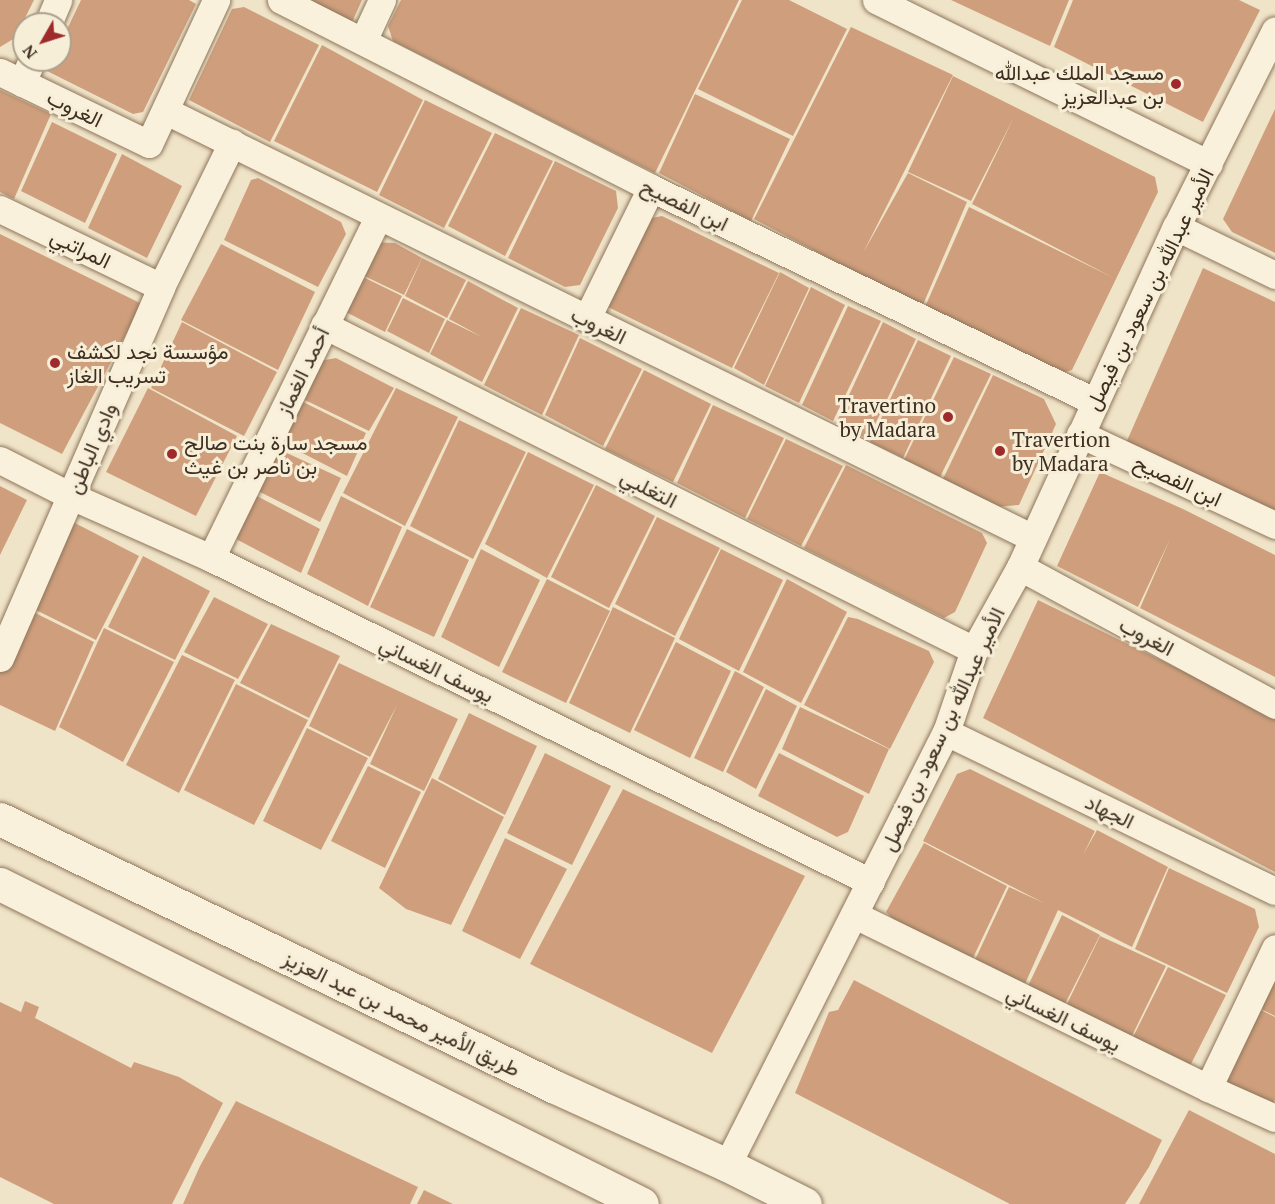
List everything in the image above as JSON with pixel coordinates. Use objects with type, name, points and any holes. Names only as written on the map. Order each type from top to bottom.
[{"type":"main road","name":"طريق الأمير محمد بن عبد العزيز","points":[[0,819],[555,1087],[727,1165],[805,1204]]},
{"type":"main road","points":[[0,884],[642,1204]]},
{"type":"street","points":[[166,111],[216,0]]},
{"type":"street","name":"ابن الفصيح","points":[[281,0],[651,188],[1094,401]]},
{"type":"street","points":[[363,42],[382,0]]},
{"type":"street","points":[[891,4],[1209,164]]},
{"type":"street","name":"الأمير عبدالله بن سعود بن فيصل","points":[[727,1165],[946,732],[974,650],[1020,567],[1094,401],[1176,227],[1275,30]]},
{"type":"street","name":"الغروب","points":[[18,72],[149,144],[166,111],[1033,538]]},
{"type":"street","name":"وادي الباطن","points":[[0,658],[161,287],[232,143]]},
{"type":"street","points":[[587,318],[651,188]]},
{"type":"street","name":"المراتبي","points":[[0,209],[161,287]]},
{"type":"street","name":"أحمد الغماز","points":[[211,558],[378,217]]},
{"type":"street","points":[[1176,227],[1275,275]]},
{"type":"street","name":"التغلبي","points":[[324,325],[974,650]]},
{"type":"street","name":"ابن الفصيح","points":[[1080,434],[1275,525]]},
{"type":"street","name":"يوسف الغساني","points":[[0,460],[71,496],[211,558],[872,882]]},
{"type":"street","name":"الغروب","points":[[1020,567],[1275,705]]},
{"type":"street","name":"الجهاد","points":[[946,732],[1275,891]]},
{"type":"street","name":"يوسف الغساني","points":[[855,915],[1208,1088],[1275,1118]]},
{"type":"street","points":[[1208,1088],[1275,948]]},
{"type":"building","points":[[0,0],[34,0],[28,12],[12,12],[12,40],[0,47]]},
{"type":"building","points":[[81,0],[189,0],[196,4],[143,112],[133,114],[49,72],[72,72],[72,19]]},
{"type":"building","points":[[309,0],[362,0],[352,22]]},
{"type":"building","points":[[401,0],[739,0],[655,173],[393,41],[388,26]]},
{"type":"building","points":[[742,0],[789,0],[847,29],[793,136],[698,89]]},
{"type":"building","points":[[951,0],[1069,0],[1050,46]]},
{"type":"building","name":"مسجد الملك عبدالله بن عبدالعزيز","points":[[1073,0],[1239,0],[1260,10],[1203,122],[1054,47]]},
{"type":"building","points":[[244,7],[319,45],[270,142],[189,100],[232,9]]},
{"type":"building","points":[[851,27],[953,75],[863,253],[908,173],[967,202],[922,307],[754,219]]},
{"type":"building","points":[[322,45],[423,100],[377,192],[274,141]]},
{"type":"building","points":[[953,76],[1155,177],[1158,192],[1072,370],[1062,373],[925,307],[969,207],[1112,277],[972,204],[1014,117],[971,201],[908,172]]},
{"type":"building","points":[[0,90],[51,114],[14,199],[0,192]]},
{"type":"building","points":[[695,94],[790,139],[751,221],[659,173]]},
{"type":"building","points":[[425,100],[492,133],[444,228],[379,195]]},
{"type":"building","points":[[1275,109],[1275,253],[1232,232],[1223,219]]},
{"type":"building","points":[[52,122],[117,154],[85,223],[21,191]]},
{"type":"building","points":[[495,133],[553,161],[505,256],[448,226]]},
{"type":"building","points":[[122,154],[182,186],[147,258],[88,228]]},
{"type":"building","points":[[555,161],[616,191],[618,208],[580,285],[565,287],[508,258]]},
{"type":"building","points":[[258,178],[341,222],[346,234],[318,287],[224,240],[251,180]]},
{"type":"building","points":[[662,216],[779,273],[732,368],[608,307],[652,218]]},
{"type":"building","name":"مؤسسة نجد لكشف تسريب الغاز","points":[[0,234],[142,304],[62,454],[0,423]]},
{"type":"building","points":[[373,242],[395,243],[422,258],[404,295],[358,273]]},
{"type":"building","points":[[221,244],[315,292],[278,370],[181,320]]},
{"type":"building","points":[[422,258],[466,280],[447,318],[405,296]]},
{"type":"building","points":[[1203,268],[1275,302],[1275,513],[1126,443]]},
{"type":"building","points":[[780,272],[809,288],[764,385],[734,368]]},
{"type":"building","points":[[357,274],[402,296],[385,332],[340,309]]},
{"type":"building","points":[[468,281],[518,308],[482,382],[430,354],[447,320],[482,337],[449,319]]},
{"type":"building","name":"Travertino by Madara","points":[[811,287],[845,305],[799,403],[765,386]]},
{"type":"building","points":[[403,298],[445,319],[429,353],[387,331]]},
{"type":"building","name":"Travertino by Madara","points":[[848,306],[881,321],[833,421],[802,405]]},
{"type":"building","points":[[521,308],[579,335],[542,415],[484,385]]},
{"type":"building","points":[[182,322],[277,372],[244,436],[151,388]]},
{"type":"building","name":"Travertino by Madara","points":[[883,322],[916,339],[868,439],[836,423]]},
{"type":"building","points":[[580,338],[642,369],[603,446],[545,415]]},
{"type":"building","name":"Travertino by Madara","points":[[918,340],[951,356],[903,458],[870,442]]},
{"type":"building","name":"Travertino by Madara","points":[[954,357],[991,374],[940,477],[904,460]]},
{"type":"building","points":[[336,358],[394,388],[369,431],[305,400],[320,361]]},
{"type":"building","points":[[644,370],[711,404],[673,482],[605,449]]},
{"type":"building","name":"Travertion by Madara","points":[[993,375],[1044,399],[1056,424],[1019,505],[998,507],[943,479]]},
{"type":"building","name":"مسجد سارة بنت صالح بن ناصر بن غيث","points":[[148,388],[237,436],[196,516],[106,472]]},
{"type":"building","points":[[396,388],[458,417],[405,526],[343,493]]},
{"type":"building","points":[[303,402],[366,433],[347,476],[283,443]]},
{"type":"building","points":[[713,405],[784,438],[745,518],[677,483]]},
{"type":"building","points":[[459,420],[526,452],[473,559],[410,526]]},
{"type":"building","points":[[786,439],[843,466],[801,546],[747,519]]},
{"type":"building","points":[[276,448],[341,478],[320,522],[258,491]]},
{"type":"building","points":[[528,452],[594,485],[547,578],[485,544]]},
{"type":"building","points":[[846,465],[982,533],[987,543],[955,612],[944,618],[804,548]]},
{"type":"building","points":[[1100,472],[1183,509],[1275,555],[1275,677],[1140,608],[1170,539],[1138,607],[1057,566]]},
{"type":"building","points":[[596,485],[655,516],[609,608],[551,577]]},
{"type":"building","points":[[0,486],[27,500],[0,555]]},
{"type":"building","points":[[253,494],[320,529],[301,573],[236,539]]},
{"type":"building","points":[[341,496],[402,527],[368,606],[307,574]]},
{"type":"building","points":[[657,517],[720,548],[675,636],[615,604]]},
{"type":"building","points":[[71,521],[139,556],[96,640],[30,607]]},
{"type":"building","points":[[407,529],[469,560],[434,637],[370,607]]},
{"type":"building","points":[[481,549],[540,580],[499,667],[441,637]]},
{"type":"building","points":[[721,549],[783,580],[739,671],[679,639]]},
{"type":"building","points":[[143,556],[210,591],[175,660],[108,627]]},
{"type":"building","points":[[547,579],[610,611],[566,703],[502,672]]},
{"type":"building","points":[[787,579],[847,612],[801,703],[743,672]]},
{"type":"building","points":[[214,597],[268,624],[238,679],[184,652]]},
{"type":"building","points":[[1038,600],[1275,716],[1275,872],[983,718]]},
{"type":"building","points":[[613,607],[675,638],[630,733],[569,703]]},
{"type":"building","points":[[29,610],[94,642],[55,731],[0,705],[0,672]]},
{"type":"building","points":[[848,617],[858,619],[929,651],[934,662],[890,749],[804,705]]},
{"type":"building","points":[[271,624],[340,656],[309,718],[240,683]]},
{"type":"building","points":[[104,628],[174,662],[123,762],[59,727]]},
{"type":"building","points":[[676,642],[731,671],[690,758],[634,730]]},
{"type":"building","points":[[182,655],[235,680],[179,793],[126,765]]},
{"type":"building","points":[[339,663],[458,719],[424,791],[370,764],[397,705],[370,757],[309,726]]},
{"type":"building","points":[[735,671],[764,687],[723,772],[694,758]]},
{"type":"building","points":[[236,684],[308,720],[254,825],[184,790]]},
{"type":"building","points":[[766,689],[797,706],[756,789],[726,772]]},
{"type":"building","points":[[800,707],[889,749],[869,794],[782,749]]},
{"type":"building","points":[[469,713],[537,746],[505,815],[438,779]]},
{"type":"building","points":[[307,728],[368,758],[321,850],[263,821]]},
{"type":"building","points":[[545,753],[611,786],[572,865],[507,833]]},
{"type":"building","points":[[779,753],[864,796],[848,832],[837,837],[758,796]]},
{"type":"building","points":[[368,766],[421,792],[385,868],[331,841]]},
{"type":"building","points":[[970,769],[1095,831],[1083,855],[1097,830],[1168,867],[1132,947],[1058,910],[1024,986],[974,962],[1009,887],[1044,903],[923,841],[957,774]]},
{"type":"building","points":[[432,778],[504,817],[451,925],[406,909],[379,888]]},
{"type":"building","points":[[623,789],[805,876],[712,1053],[530,964]]},
{"type":"building","points":[[505,838],[567,869],[520,959],[462,931]]},
{"type":"building","points":[[924,843],[1007,886],[972,960],[895,921],[886,912]]},
{"type":"building","points":[[1169,868],[1255,909],[1259,927],[1227,993],[1135,949]]},
{"type":"building","points":[[1062,915],[1100,935],[1064,1006],[1027,988]]},
{"type":"building","points":[[1100,936],[1166,966],[1130,1040],[1065,1008]]},
{"type":"building","points":[[1168,967],[1226,995],[1191,1064],[1184,1070],[1131,1041]]},
{"type":"building","points":[[854,980],[1162,1140],[1149,1167],[1125,1204],[1010,1204],[795,1093],[829,1012],[838,1010]]},
{"type":"building","points":[[1275,980],[1275,1016],[1261,1009]]},
{"type":"building","points":[[25,1001],[39,1007],[35,1018],[131,1068],[134,1062],[179,1077],[223,1103],[172,1204],[54,1204],[0,1177],[0,1002],[21,1012]]},
{"type":"building","points":[[1261,1010],[1275,1017],[1275,1099],[1271,1108],[1229,1086],[1227,1077],[1255,1014]]},
{"type":"building","points":[[236,1101],[418,1187],[410,1204],[183,1204],[200,1166]]},
{"type":"building","points":[[1189,1110],[1275,1154],[1275,1204],[1139,1204]]},
{"type":"building","points":[[424,1190],[453,1204],[417,1204]]},
{"type":"place","name":"مسجد الملك عبدالله بن عبدالعزيز","points":[[1176,84]]},
{"type":"place","name":"مؤسسة نجد لكشف تسريب الغاز","points":[[55,363]]},
{"type":"place","name":"Travertino by Madara","points":[[948,417]]},
{"type":"place","name":"Travertion by Madara","points":[[1000,451]]},
{"type":"place","name":"مسجد سارة بنت صالح بن ناصر بن غيث","points":[[172,454]]}]
